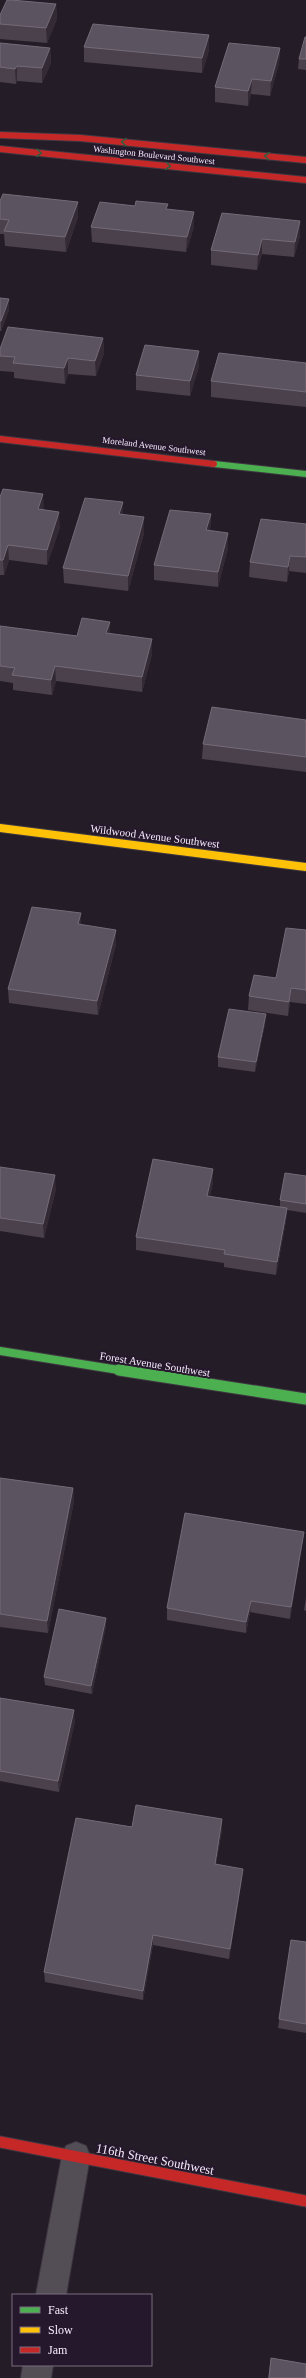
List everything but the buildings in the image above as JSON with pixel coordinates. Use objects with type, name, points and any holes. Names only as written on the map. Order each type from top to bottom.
[{"type":"street","name":"Washington Boulevard Southwest","points":[[0,135],[80,138],[306,160]]},
{"type":"street","name":"Washington Boulevard Southwest","points":[[0,149],[306,180]]},
{"type":"street","name":"Moreland Avenue Southwest","points":[[0,439],[306,474]]},
{"type":"street","name":"Wildwood Avenue Southwest","points":[[0,828],[306,867]]},
{"type":"street","name":"Forest Avenue Southwest","points":[[0,1351],[306,1400]]},
{"type":"street","name":"116th Street Southwest","points":[[0,2142],[306,2201]]},
{"type":"street","points":[[51,2294],[76,2156]]},
{"type":"street","points":[[36,2378],[38,2366]]},
{"type":"traffic: fast","points":[[214,464],[306,474]]},
{"type":"traffic: fast","points":[[0,1351],[306,1399]]},
{"type":"traffic: slow","points":[[0,828],[306,867]]},
{"type":"traffic: jam","points":[[0,135],[80,138],[306,160]]},
{"type":"traffic: jam","points":[[0,149],[306,180]]},
{"type":"traffic: jam","points":[[0,439],[214,464]]},
{"type":"traffic: jam","points":[[0,2142],[306,2201]]}]
